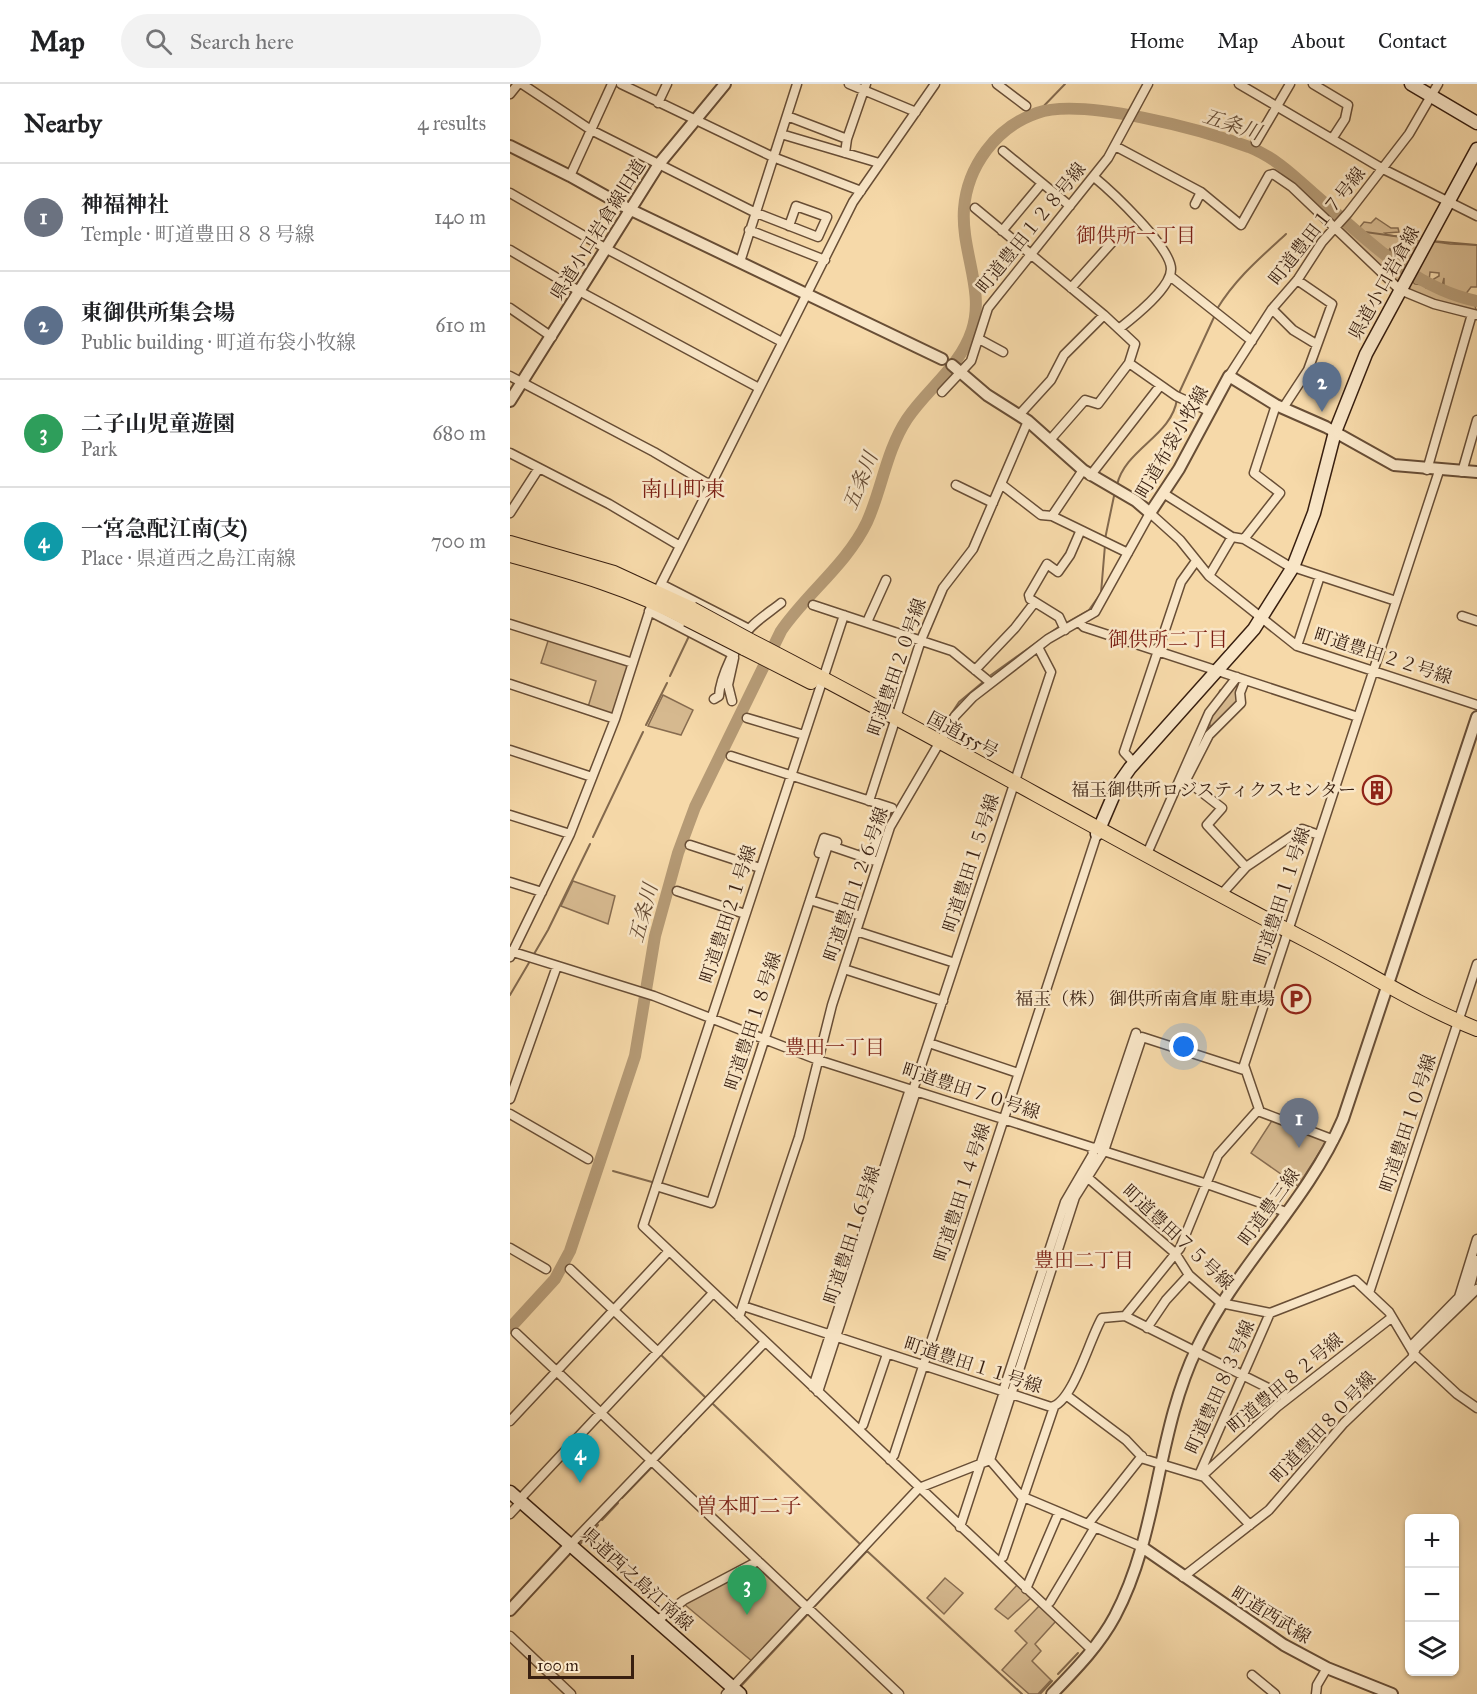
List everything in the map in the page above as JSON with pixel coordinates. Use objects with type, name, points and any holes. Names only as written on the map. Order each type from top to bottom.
[{"type":"highway","name":"国道155号","points":[[510,543],[614,573],[1388,987],[1477,1029]]},
{"type":"highway","name":"国道155号","points":[[510,555],[655,596]]},
{"type":"highway","name":"国道155号","points":[[1098,833],[1146,856],[1287,933]]},
{"type":"main road","points":[[1411,84],[1477,123]]},
{"type":"main road","name":"県道小口岩倉線","points":[[1098,833],[1118,785],[1262,619],[1293,567],[1314,513],[1335,432],[1366,354],[1477,149]]},
{"type":"main road","name":"県道西之島江南線","points":[[517,1497],[658,1620],[733,1692]]},
{"type":"street","points":[[510,94],[520,84],[591,130],[754,212],[789,226],[818,237],[827,217],[796,206],[789,226]]},
{"type":"street","points":[[570,176],[612,84]]},
{"type":"street","points":[[621,84],[773,157],[861,191]]},
{"type":"street","points":[[658,103],[667,84]]},
{"type":"street","name":"県道小口岩倉線旧道","points":[[510,401],[659,164],[692,120],[725,84]]},
{"type":"street","points":[[740,262],[754,212],[797,84]]},
{"type":"street","points":[[849,84],[865,87],[916,112]]},
{"type":"street","points":[[511,953],[570,834],[615,719],[655,596],[806,294],[861,191],[935,84]]},
{"type":"street","points":[[997,84],[1026,106]]},
{"type":"street","name":"町道豊田１２８号線","points":[[942,392],[979,339],[988,308],[1094,177],[1115,147],[1148,84]]},
{"type":"street","points":[[1239,84],[1383,170],[1477,216]]},
{"type":"street","points":[[1256,142],[1290,84]]},
{"type":"street","points":[[1313,84],[1348,105],[1345,118],[1332,139]]},
{"type":"street","name":"町道豊田１７号線","points":[[1229,376],[1272,309],[1297,280],[1322,242],[1383,170],[1433,97],[1438,84]]},
{"type":"street","points":[[845,153],[847,139],[865,87]]},
{"type":"street","points":[[787,116],[847,139]]},
{"type":"street","points":[[781,134],[879,163]]},
{"type":"street","points":[[510,146],[629,209],[942,359],[958,369]]},
{"type":"street","points":[[1115,147],[1202,192],[1241,225],[1269,175],[1273,174],[1292,187],[1401,289],[1434,304],[1474,315]]},
{"type":"street","points":[[1003,152],[1071,206]]},
{"type":"street","points":[[1094,177],[1115,194],[1162,248],[1170,262],[1170,276],[1144,308],[1119,328]]},
{"type":"street","points":[[1002,231],[1042,183]]},
{"type":"street","points":[[1195,204],[1202,192]]},
{"type":"street","points":[[510,193],[605,248],[782,342]]},
{"type":"street","points":[[975,208],[1136,344],[1129,363],[1098,404],[1086,400],[1050,440]]},
{"type":"street","points":[[749,230],[825,260]]},
{"type":"street","points":[[1071,288],[1115,239]]},
{"type":"street","points":[[510,250],[579,291],[759,388]]},
{"type":"street","points":[[1170,276],[1252,341]]},
{"type":"street","points":[[1244,539],[1280,493],[1254,473],[1279,406],[1308,370],[1332,304],[1297,280]]},
{"type":"street","points":[[510,308],[552,337]]},
{"type":"street","points":[[1272,309],[1293,330],[1316,344]]},
{"type":"street","name":"町道豊田２０号線","points":[[869,801],[921,640],[943,588],[965,562],[993,503],[1024,418],[1051,380],[1064,355],[1104,315]]},
{"type":"street","name":"町道豊田１１号線","points":[[1244,1070],[1396,601],[1474,315]]},
{"type":"street","points":[[979,339],[1003,352]]},
{"type":"street","points":[[1129,363],[1160,386],[1209,411]]},
{"type":"street","name":"町道布袋小牧線","points":[[958,369],[987,395],[1024,418],[1087,473],[1136,501],[1149,513],[1183,462],[1229,376],[1279,406],[1335,432],[1394,465],[1477,472]]},
{"type":"street","points":[[510,376],[654,452],[710,485]]},
{"type":"street","points":[[1052,516],[1160,386]]},
{"type":"street","points":[[1462,472],[1477,420]]},
{"type":"street","points":[[510,453],[609,504],[680,546]]},
{"type":"street","points":[[510,513],[539,468]]},
{"type":"street","points":[[1001,484],[1041,515],[1052,516],[1080,532],[1128,553]]},
{"type":"street","points":[[956,485],[993,503]]},
{"type":"street","points":[[1163,493],[1232,537],[1244,539],[1293,567],[1396,601]]},
{"type":"street","name":"町道豊田１２６号線","points":[[741,1313],[802,1127],[844,969],[878,862],[898,811],[963,707],[1038,647],[1098,608],[1149,513]]},
{"type":"street","name":"町道豊田２２号線","points":[[1149,513],[1180,540],[1209,576],[1297,646],[1477,705]]},
{"type":"street","points":[[1065,630],[1059,617],[1030,599],[1029,595],[1047,564],[1058,572],[1071,555],[1080,532]]},
{"type":"street","points":[[1209,576],[1232,537]]},
{"type":"street","points":[[1134,764],[1124,752],[1181,582],[1196,561]]},
{"type":"street","points":[[1297,646],[1320,576]]},
{"type":"street","points":[[867,622],[885,580]]},
{"type":"street","points":[[655,596],[747,644]]},
{"type":"street","points":[[655,596],[747,644]]},
{"type":"street","points":[[975,670],[1015,628],[1035,602]]},
{"type":"street","points":[[714,699],[719,696],[720,684],[747,644],[781,603]]},
{"type":"street","points":[[813,604],[952,651],[991,683]]},
{"type":"street","name":"町道豊田２１号線","points":[[669,1251],[644,1224],[844,615]]},
{"type":"street","points":[[1462,616],[1477,621]]},
{"type":"street","points":[[1079,622],[1084,627],[1358,717]]},
{"type":"street","points":[[510,624],[633,663]]},
{"type":"street","points":[[732,701],[728,686],[747,644]]},
{"type":"street","name":"町道豊田１５号線","points":[[816,1388],[1051,672],[1038,647]]},
{"type":"street","points":[[1184,779],[1209,713],[1241,679]]},
{"type":"street","points":[[1146,856],[1184,779],[1209,735],[1241,703],[1241,679]]},
{"type":"street","points":[[510,684],[615,719]]},
{"type":"street","name":"町道豊三線","points":[[1052,1694],[1092,1650],[1117,1611],[1142,1547],[1177,1398],[1196,1350],[1221,1303],[1334,1140],[1352,1097],[1477,717]]},
{"type":"street","points":[[747,718],[804,735]]},
{"type":"street","points":[[510,750],[592,777]]},
{"type":"street","points":[[730,756],[898,811]]},
{"type":"street","points":[[1184,779],[1222,808],[1207,825],[1246,867]]},
{"type":"street","points":[[709,1196],[762,1038],[824,838],[872,854],[888,807]]},
{"type":"street","points":[[510,814],[570,834]]},
{"type":"street","points":[[1220,896],[1246,867],[1302,830],[1319,835]]},
{"type":"street","name":"町道豊田１４号線","points":[[891,1459],[1098,833]]},
{"type":"street","points":[[690,845],[760,868]]},
{"type":"street","name":"町道豊田１８号線","points":[[656,1186],[711,1203],[762,1038],[828,845],[878,862]]},
{"type":"street","points":[[510,882],[542,892]]},
{"type":"street","points":[[676,891],[745,914]]},
{"type":"street","points":[[810,900],[861,916]]},
{"type":"street","points":[[856,931],[955,963]]},
{"type":"street","name":"町道豊田７０号線","points":[[511,953],[649,994],[818,1060],[1095,1147],[1286,1212]]},
{"type":"street","name":"町道豊田１０号線","points":[[1369,1293],[1477,964]]},
{"type":"street","points":[[510,1099],[558,966]]},
{"type":"street","points":[[844,969],[943,1001]]},
{"type":"street","points":[[1139,1035],[1244,1070],[1258,1111]]},
{"type":"street","points":[[963,1527],[986,1462],[1065,1202],[1095,1147],[1098,1146],[1139,1035]]},
{"type":"street","points":[[1006,1392],[1075,1197],[1104,1151],[1139,1035]]},
{"type":"street","points":[[929,1043],[1018,1073]]},
{"type":"street","points":[[1258,1111],[1334,1140]]},
{"type":"street","points":[[1258,1111],[1220,1153],[1175,1253],[1125,1316],[1288,1398]]},
{"type":"street","points":[[510,1114],[588,1159]]},
{"type":"street","name":"町道豊田７５号線","points":[[1087,1177],[1175,1253],[1190,1275],[1221,1303],[1270,1313]]},
{"type":"street","points":[[1412,1350],[1459,1297],[1477,1239]]},
{"type":"street","points":[[510,1248],[546,1269]]},
{"type":"street","points":[[510,1421],[669,1251],[713,1293],[741,1313],[765,1342],[1092,1650]]},
{"type":"street","points":[[1467,1298],[1466,1293],[1477,1260]]},
{"type":"street","points":[[570,1269],[658,1352]]},
{"type":"street","points":[[1147,1328],[1166,1300],[1190,1275]]},
{"type":"street","points":[[1270,1313],[1354,1280],[1391,1318],[1412,1350],[1457,1394],[1477,1408]]},
{"type":"street","name":"町道豊田８０号線","points":[[1183,1577],[1274,1505],[1344,1423],[1412,1350],[1477,1289]]},
{"type":"street","points":[[510,1514],[517,1497],[600,1414],[713,1293]]},
{"type":"street","name":"町道豊田１１号線","points":[[741,1313],[833,1336],[1054,1407],[1066,1395],[1102,1318],[1125,1316]]},
{"type":"street","name":"町道豊田８３号線","points":[[1200,1476],[1270,1313]]},
{"type":"street","name":"町道豊田８２号線","points":[[1200,1476],[1288,1398],[1391,1318]]},
{"type":"street","points":[[516,1333],[899,1694]]},
{"type":"street","points":[[510,1610],[765,1342]]},
{"type":"street","points":[[863,1425],[887,1354]]},
{"type":"street","points":[[1066,1395],[1142,1456],[1161,1465],[1200,1476],[1250,1525]]},
{"type":"street","points":[[1003,1557],[1054,1407]]},
{"type":"street","points":[[1050,1602],[1092,1526],[1142,1456]]},
{"type":"street","points":[[733,1692],[921,1487],[986,1462]]},
{"type":"street","points":[[986,1462],[1024,1497],[1142,1547]]},
{"type":"street","points":[[1026,1587],[1059,1512]]},
{"type":"street","name":"町道西武線","points":[[1142,1547],[1251,1624],[1326,1668],[1392,1694]]},
{"type":"street","points":[[658,1620],[684,1600],[758,1561]]},
{"type":"street","points":[[510,1636],[571,1694]]},
{"type":"street","points":[[1316,1694],[1317,1685],[1326,1668]]},
{"type":"street","points":[[1252,1675],[1275,1694]]},
{"type":"shaded area","points":[[1376,218],[1391,228],[1398,228],[1399,232],[1385,233],[1388,235],[1450,244],[1477,245],[1477,287],[1471,287],[1465,295],[1444,287],[1444,278],[1442,286],[1435,287],[1432,280],[1439,276],[1439,273],[1430,272],[1429,281],[1424,279],[1397,261],[1392,256],[1390,248],[1389,251],[1373,243],[1415,284],[1426,285],[1426,288],[1449,293],[1471,304],[1474,302],[1477,313],[1421,296],[1401,284],[1339,227],[1346,223],[1371,242],[1372,239],[1366,237],[1359,228],[1364,222],[1371,223]]},
{"type":"shaded area","points":[[549,638],[628,664],[614,713],[588,707],[596,681],[541,663]]},
{"type":"shaded area","points":[[1241,684],[1244,698],[1241,708],[1223,726],[1210,726],[1209,716],[1220,690]]},
{"type":"shaded area","points":[[663,695],[693,710],[681,735],[648,726]]},
{"type":"shaded area","points":[[573,881],[615,896],[608,924],[561,906]]},
{"type":"shaded area","points":[[1273,1119],[1324,1139],[1326,1142],[1298,1186],[1251,1153]]},
{"type":"shaded area","points":[[758,1565],[802,1607],[753,1662],[684,1604]]},
{"type":"shaded area","points":[[945,1578],[963,1593],[944,1614],[927,1598]]},
{"type":"shaded area","points":[[1018,1584],[1032,1597],[1008,1619],[995,1609]]},
{"type":"shaded area","points":[[1040,1605],[1056,1621],[1035,1644],[1041,1651],[1032,1661],[1051,1680],[1038,1694],[1029,1694],[1002,1670],[1027,1643],[1015,1631]]},
{"type":"waterway","points":[[1038,112],[1065,84]]},
{"type":"waterway","name":"五条川","points":[[510,1328],[555,1279],[570,1251],[635,1056],[655,936],[678,853],[695,807],[781,631],[849,552],[859,537],[867,522],[900,431],[915,408],[952,366],[967,343],[972,330],[976,301],[964,225],[966,193],[978,164],[986,150],[997,138],[1022,119],[1037,113],[1057,109],[1083,109],[1143,118],[1229,140],[1258,151],[1282,166],[1368,242],[1409,272],[1453,294],[1477,301]]},
{"type":"waterway","points":[[1358,231],[1423,240]]},
{"type":"waterway","points":[[1217,309],[1240,278],[1286,234]]},
{"type":"waterway","points":[[1432,241],[1477,245]]},
{"type":"waterway","points":[[1179,393],[1215,315]]},
{"type":"waterway","points":[[1117,485],[1129,462],[1167,423],[1177,399]]},
{"type":"waterway","points":[[1105,539],[1114,496]]},
{"type":"waterway","points":[[1066,623],[1089,610],[1101,593],[1105,545]]},
{"type":"waterway","points":[[991,675],[1060,626]]},
{"type":"waterway","points":[[670,676],[690,634]]},
{"type":"waterway","points":[[938,734],[959,702],[983,682]]},
{"type":"waterway","points":[[646,725],[667,683]]},
{"type":"waterway","points":[[593,837],[643,732]]},
{"type":"waterway","points":[[534,954],[590,844]]},
{"type":"waterway","points":[[510,995],[530,961]]},
{"type":"waterway","name":"五条川","points":[[599,1165],[603,1167]]},
{"type":"waterway","points":[[613,1171],[652,1182]]},
{"type":"waterway","points":[[660,1354],[705,1397]]},
{"type":"waterway","points":[[713,1404],[861,1545]]},
{"type":"waterway","points":[[684,1433],[694,1422]]},
{"type":"waterway","points":[[657,1461],[681,1436]]},
{"type":"waterway","points":[[622,1498],[652,1467]]},
{"type":"waterway","points":[[602,1520],[618,1503]]},
{"type":"waterway","points":[[580,1544],[598,1525]]},
{"type":"waterway","points":[[815,1606],[867,1551],[1022,1694]]},
{"type":"waterway","points":[[741,1686],[808,1614]]},
{"type":"waterway","points":[[1058,1674],[1078,1653]]},
{"type":"waterway","points":[[1040,1694],[1052,1681]]},
{"type":"place","name":"東御供所集会場","points":[[1322,412]]},
{"type":"place","name":"福玉御供所ロジスティクスセンター","points":[[1377,790]]},
{"type":"place","name":"福玉（株） 御供所南倉庫 駐車場","points":[[1296,999]]},
{"type":"place","name":"神福神社","points":[[1299,1148]]},
{"type":"place","name":"一宮急配江南(支)","points":[[580,1483]]},
{"type":"place","name":"二子山児童遊園","points":[[747,1615]]},
{"type":"district","name":"御供所一丁目","points":[[1136,235]]},
{"type":"district","name":"南山町東","points":[[683,489]]},
{"type":"district","name":"御供所二丁目","points":[[1168,639]]},
{"type":"district","name":"豊田一丁目","points":[[835,1047]]},
{"type":"district","name":"豊田二丁目","points":[[1084,1260]]},
{"type":"district","name":"曽本町二子","points":[[749,1506]]}]
